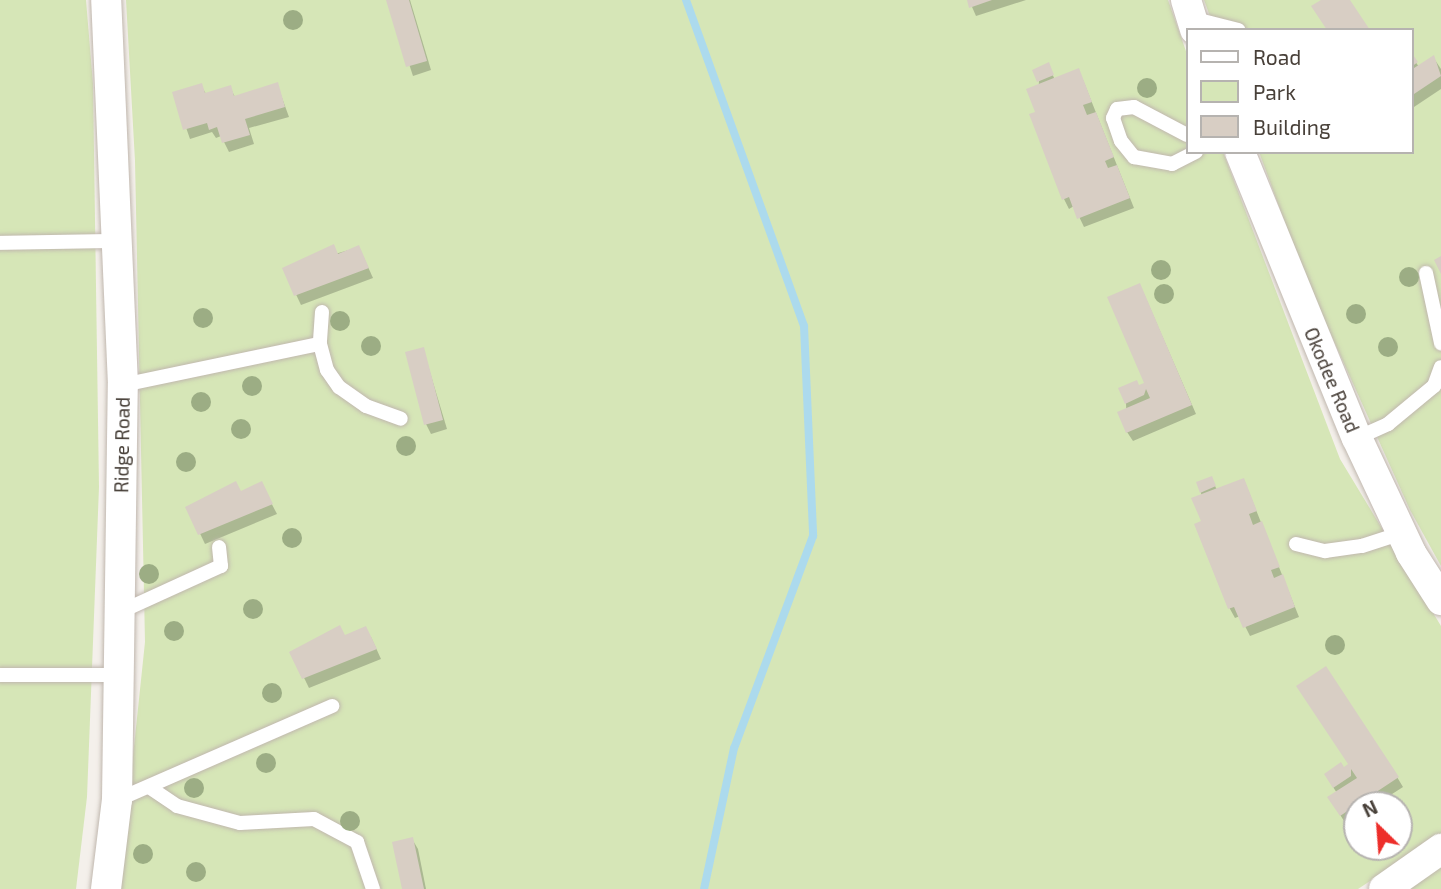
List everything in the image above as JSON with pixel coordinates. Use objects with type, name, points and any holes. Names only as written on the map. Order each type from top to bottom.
[{"type":"street","name":"Ridge Road","points":[[106,0],[123,385],[117,800],[106,889]]},
{"type":"street","name":"Okodee Road","points":[[1241,154],[1357,438],[1402,533],[1441,600]]},
{"type":"street","points":[[1384,889],[1441,849]]},
{"type":"lane","points":[[1191,16],[1231,28]]},
{"type":"lane","points":[[1186,134],[1134,107],[1117,109],[1113,118],[1121,141],[1134,157],[1172,164],[1192,154]]},
{"type":"lane","points":[[0,243],[117,241]]},
{"type":"lane","points":[[1426,273],[1441,343]]},
{"type":"lane","points":[[322,312],[320,344],[327,370],[339,387],[366,406],[401,419]]},
{"type":"lane","points":[[123,385],[320,344]]},
{"type":"lane","points":[[1357,438],[1388,424],[1434,386],[1441,367]]},
{"type":"lane","points":[[1296,544],[1325,551],[1362,546],[1402,533]]},
{"type":"lane","points":[[120,612],[221,566],[219,547]]},
{"type":"lane","points":[[0,675],[119,675]]},
{"type":"lane","points":[[117,800],[331,706]]},
{"type":"lane","points":[[149,787],[177,806],[240,823],[314,819],[357,842],[373,889]]},
{"type":"green space","points":[[0,0],[86,0],[93,84],[99,487],[87,797],[76,889],[0,889]]},
{"type":"green space","points":[[126,0],[1168,0],[1186,51],[1186,154],[1224,154],[1340,459],[1441,626],[1441,834],[1413,853],[1413,791],[1343,791],[1343,861],[1400,861],[1358,889],[119,889],[145,642],[135,161]]},
{"type":"green space","points":[[1204,0],[1441,0],[1441,566],[1410,510],[1305,277],[1260,154],[1413,154],[1413,28],[1214,28]]},
{"type":"green space","points":[[1441,867],[1441,889],[1407,889]]},
{"type":"building","points":[[386,0],[409,0],[427,61],[406,67]]},
{"type":"building","points":[[967,0],[992,0],[969,8]]},
{"type":"building","points":[[1321,0],[1350,0],[1369,28],[1326,28],[1311,6]]},
{"type":"building","points":[[1434,55],[1441,76],[1413,95],[1413,69]]},
{"type":"building","points":[[1049,62],[1054,75],[1037,82],[1032,70]]},
{"type":"building","points":[[1079,68],[1092,102],[1083,105],[1087,115],[1096,112],[1114,157],[1105,161],[1108,168],[1117,165],[1130,198],[1077,219],[1069,197],[1062,200],[1029,114],[1035,112],[1026,89]]},
{"type":"building","points":[[278,82],[285,107],[245,119],[250,135],[222,143],[217,127],[209,130],[207,123],[183,130],[172,92],[202,83],[205,93],[231,85],[234,96]]},
{"type":"building","points":[[334,244],[338,254],[359,245],[369,268],[294,296],[282,268]]},
{"type":"building","points":[[1441,256],[1441,274],[1434,260]]},
{"type":"building","points":[[1140,283],[1192,405],[1126,433],[1117,412],[1150,398],[1146,389],[1144,395],[1125,404],[1118,388],[1137,380],[1139,385],[1144,383],[1107,297]]},
{"type":"building","points":[[424,347],[443,420],[424,425],[405,352]]},
{"type":"building","points":[[1212,476],[1216,486],[1200,493],[1196,482]]},
{"type":"building","points":[[1244,478],[1257,511],[1249,514],[1253,525],[1262,521],[1280,567],[1271,570],[1274,578],[1283,574],[1295,607],[1243,628],[1234,607],[1228,609],[1194,524],[1201,521],[1191,498]]},
{"type":"building","points":[[236,481],[241,491],[262,481],[273,504],[198,535],[185,507]]},
{"type":"building","points":[[340,625],[345,635],[366,626],[377,649],[302,679],[289,652]]},
{"type":"building","points":[[1326,666],[1399,777],[1378,791],[1343,791],[1343,814],[1340,816],[1327,797],[1357,778],[1351,769],[1351,776],[1333,788],[1324,774],[1341,762],[1344,767],[1348,764],[1296,686]]},
{"type":"building","points":[[413,837],[424,889],[402,889],[392,842]]},
{"type":"waterway","points":[[686,0],[804,326],[813,536],[734,748],[704,889]]}]
